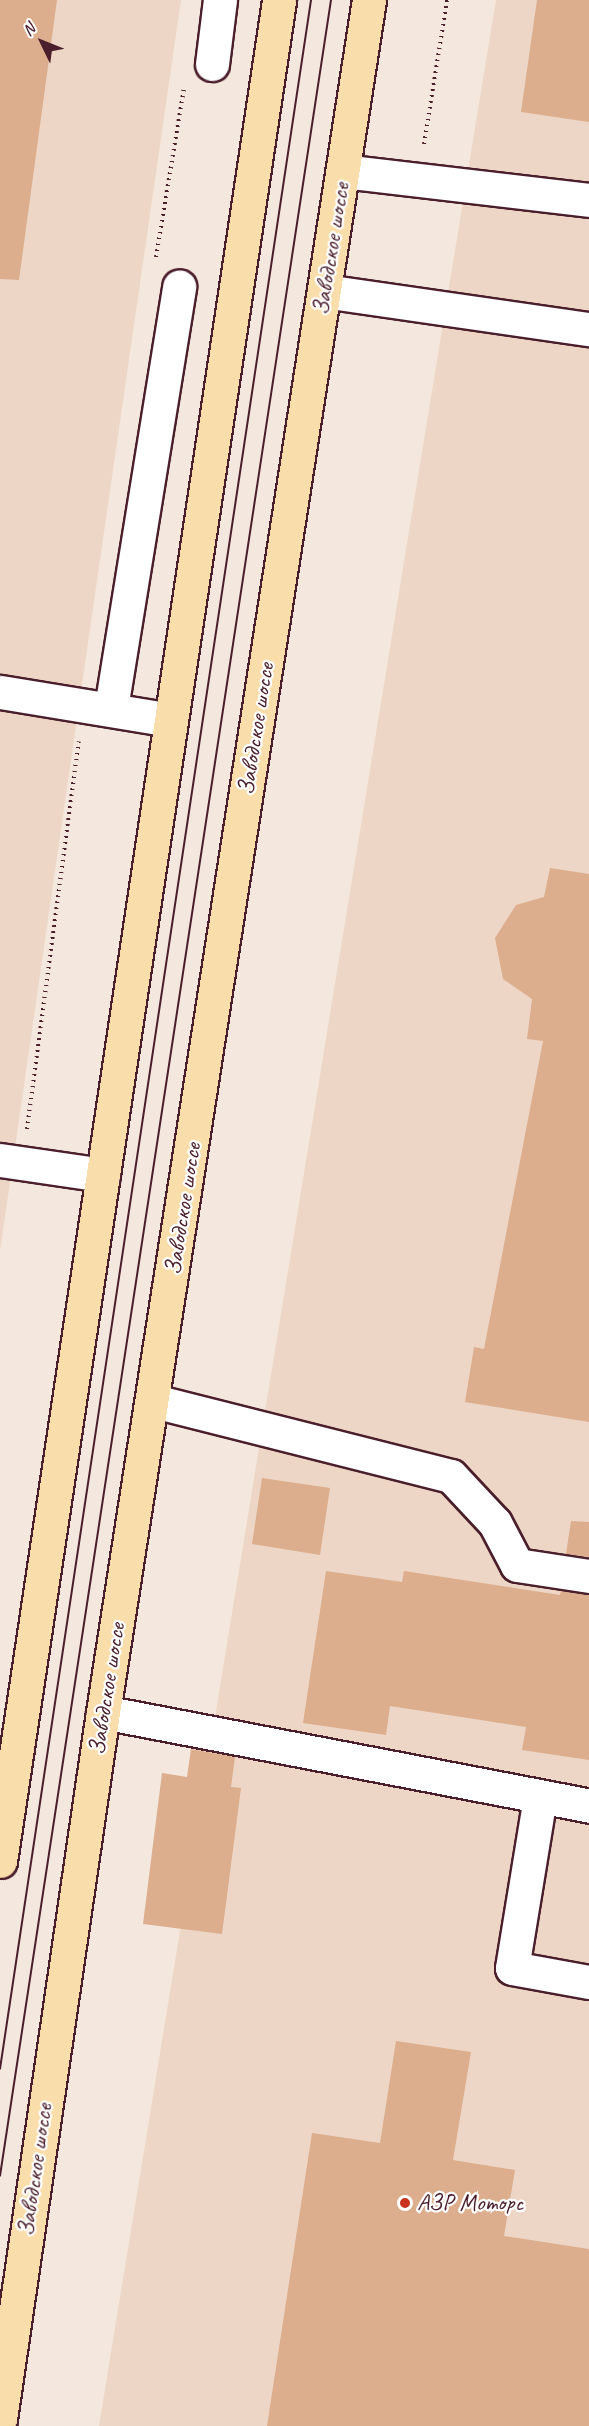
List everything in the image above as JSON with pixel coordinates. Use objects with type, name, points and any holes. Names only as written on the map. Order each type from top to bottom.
[{"type":"main road","points":[[0,1861],[8,1750],[103,1175],[279,0]]},
{"type":"main road","name":"Заводское шоссе","points":[[0,2419],[103,1712],[369,0]]},
{"type":"lane","points":[[212,64],[220,0]]},
{"type":"lane","points":[[344,171],[589,200]]},
{"type":"lane","points":[[111,708],[179,286]]},
{"type":"lane","points":[[324,291],[589,329]]},
{"type":"lane","points":[[0,692],[111,708],[171,720]]},
{"type":"lane","points":[[0,1160],[103,1175]]},
{"type":"lane","points":[[153,1401],[451,1476],[495,1523],[517,1565],[589,1576]]},
{"type":"lane","points":[[103,1712],[589,1806]]},
{"type":"lane","points":[[540,1797],[512,1968],[589,1982]]},
{"type":"path","points":[[418,180],[447,0]]},
{"type":"shaded area","points":[[0,0],[181,0],[0,1251]]},
{"type":"shaded area","points":[[496,0],[589,0],[589,2426],[99,2426]]},
{"type":"building","points":[[0,0],[57,0],[19,280],[0,279]]},
{"type":"building","points":[[537,0],[589,0],[589,122],[521,112]]},
{"type":"building","points":[[550,868],[589,874],[589,1422],[465,1402],[474,1347],[484,1349],[543,1041],[527,1039],[532,999],[503,979],[495,938],[516,905],[544,897]]},
{"type":"building","points":[[262,1478],[330,1488],[320,1555],[252,1544]]},
{"type":"building","points":[[571,1521],[589,1522],[589,1557],[566,1554]]},
{"type":"building","points":[[326,1571],[402,1582],[404,1571],[560,1595],[561,1591],[589,1594],[589,1760],[522,1750],[526,1727],[390,1706],[386,1735],[303,1723]]},
{"type":"building","points":[[191,1749],[235,1757],[231,1787],[241,1788],[222,1934],[143,1924],[162,1773],[187,1777]]},
{"type":"building","name":"АЗР Моторс","points":[[396,2041],[471,2052],[453,2160],[515,2170],[504,2236],[589,2249],[589,2426],[267,2426],[312,2133],[380,2143]]},
{"type":"tram line","points":[[0,2069],[311,0]]},
{"type":"tram line","points":[[0,2176],[331,0]]},
{"type":"place","name":"АЗР Моторс","points":[[405,2203]]}]
